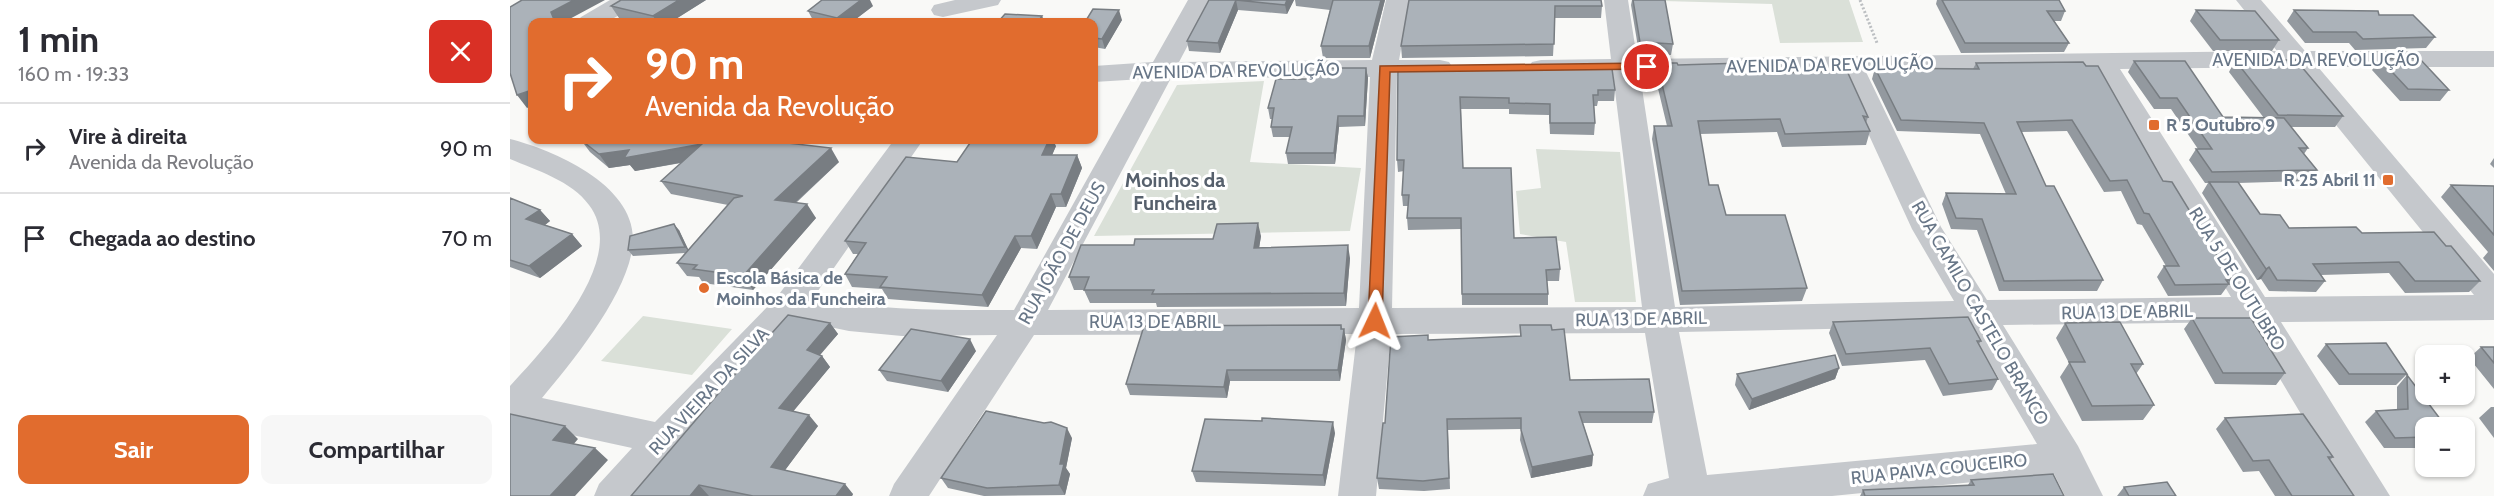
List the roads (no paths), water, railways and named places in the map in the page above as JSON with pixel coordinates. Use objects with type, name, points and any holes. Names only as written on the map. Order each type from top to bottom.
[{"type":"street","points":[[597,18],[628,0]]},
{"type":"street","points":[[945,11],[989,0]]},
{"type":"street","points":[[975,18],[994,0]]},
{"type":"street","name":"RUA JOÃO DE DEUS","points":[[908,496],[1024,323],[1200,0]]},
{"type":"street","points":[[1357,496],[1375,321],[1384,68],[1398,0]]},
{"type":"street","points":[[1616,0],[1660,320],[1676,495]]},
{"type":"street","points":[[2248,0],[2494,296]]},
{"type":"street","name":"AVENIDA DA REVOLUÇÃO","points":[[1521,68],[2297,59],[2494,59]]},
{"type":"street","name":"RUA 5 DE OUTUBRO","points":[[2103,63],[2371,496]]},
{"type":"street","name":"RUA CAMILO CASTELO BRANCO","points":[[1849,64],[1927,229],[2064,457],[2084,496]]},
{"type":"street","name":"AVENIDA DA REVOLUÇÃO","points":[[1098,74],[1162,70],[1464,68]]},
{"type":"street","name":"RUA VIEIRA DA SILVA","points":[[613,496],[662,439],[789,306],[906,144]]},
{"type":"street","points":[[510,148],[573,177],[598,195],[609,213],[618,240],[610,273],[572,337],[512,408],[662,439]]},
{"type":"street","name":"RUA 13 DE ABRIL","points":[[789,306],[849,318],[902,323],[1660,320],[1979,313],[2494,307]]},
{"type":"street","name":"RUA PAIVA COUCEIRO","points":[[1676,495],[1816,489],[2064,457]]},
{"type":"place","name":"R 5 Outubro 9","points":[[2154,125]]},
{"type":"place","name":"R 25 Abril 11","points":[[2388,180]]},
{"type":"place","name":"Escola Básica de Moinhos da Funcheira","points":[[704,288]]},
{"type":"district","name":"Moinhos da Funcheira","points":[[1175,192]]}]
